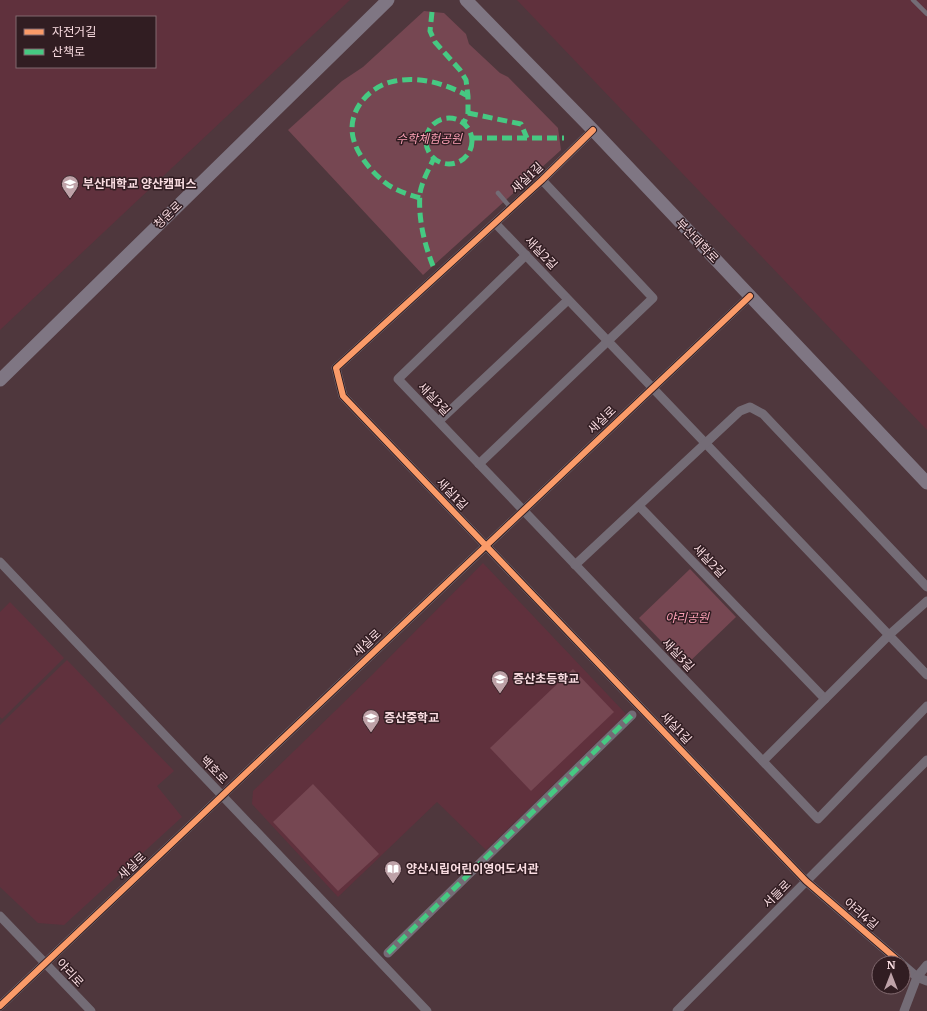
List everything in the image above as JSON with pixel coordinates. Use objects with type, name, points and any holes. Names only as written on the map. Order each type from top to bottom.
[{"type":"street","name":"청운로","points":[[0,380],[388,0]]},
{"type":"street","name":"부산대학로","points":[[466,0],[592,130],[927,483]]},
{"type":"street","name":"새실1길","points":[[592,130],[542,180],[336,368],[343,396],[806,881]]},
{"type":"street","name":"새실1길","points":[[542,180],[653,298],[608,341]]},
{"type":"street","name":"새실2길","points":[[495,223],[927,676]]},
{"type":"street","name":"새실3길","points":[[526,255],[398,379],[818,819],[927,706]]},
{"type":"street","name":"새실로","points":[[0,1006],[750,296]]},
{"type":"street","points":[[439,421],[568,300]]},
{"type":"street","points":[[479,464],[608,341]]},
{"type":"street","points":[[575,565],[740,410],[750,407],[762,414],[927,587]]},
{"type":"street","name":"새실2길","points":[[639,506],[825,700]]},
{"type":"street","name":"백호로","points":[[0,562],[427,1011]]},
{"type":"street","points":[[763,761],[889,635],[927,601]]},
{"type":"street","points":[[388,953],[632,715]]},
{"type":"street","name":"서들로","points":[[677,1011],[927,760]]},
{"type":"street","name":"야리4길","points":[[806,881],[892,955]]},
{"type":"street","name":"야리로","points":[[0,916],[91,1011]]},
{"type":"street","points":[[904,1011],[917,977],[927,965]]},
{"type":"street","points":[[911,972],[917,977],[927,981]]},
{"type":"lane","points":[[913,0],[927,14]]},
{"type":"lane","points":[[498,193],[511,208]]},
{"type":"shaded area","name":"부산대학교 양산캠퍼스","points":[[0,0],[350,0],[0,330]]},
{"type":"shaded area","points":[[517,0],[927,0],[927,430]]},
{"type":"shaded area","points":[[483,563],[626,714],[486,850],[437,802],[338,897],[252,804],[253,791],[373,674]]},
{"type":"shaded area","points":[[10,602],[64,658],[2,719],[0,717],[0,612]]},
{"type":"shaded area","points":[[67,660],[174,771],[157,786],[182,817],[64,925],[38,923],[0,887],[0,725]]},
{"type":"green space","name":"수학체험공원","points":[[424,11],[444,13],[466,34],[469,44],[500,73],[508,77],[558,128],[561,150],[423,275],[288,130],[342,81],[363,67]]},
{"type":"green space","name":"야리공원","points":[[690,569],[736,617],[685,666],[639,618]]},
{"type":"green space","points":[[573,669],[614,712],[531,791],[490,748]]},
{"type":"green space","points":[[313,784],[379,854],[338,891],[273,822]]},
{"type":"marked path","points":[[432,12],[430,31],[435,42],[460,70],[466,80],[468,113],[464,123]]},
{"type":"marked path","points":[[420,198],[400,191],[386,183],[365,162],[356,146],[352,131],[356,111],[361,102],[368,95],[385,84],[395,81],[424,80],[451,88],[468,96]]},
{"type":"marked path","points":[[468,113],[521,124],[527,138]]},
{"type":"marked path","points":[[449,118],[462,122],[468,128],[472,141],[468,154],[462,160],[449,164],[436,160],[430,154],[426,141],[430,128],[436,122],[449,118]]},
{"type":"marked path","points":[[472,138],[564,138]]},
{"type":"marked path","points":[[433,266],[422,230],[420,193],[422,184],[434,158]]},
{"type":"marked path","points":[[388,953],[632,715]]},
{"type":"cycle path","points":[[593,130],[542,180],[336,368],[343,396],[806,881],[892,955]]},
{"type":"cycle path","points":[[0,1006],[750,296]]},
{"type":"place","name":"부산대학교 양산캠퍼스","points":[[70,199]]},
{"type":"place","name":"증산초등학교","points":[[500,694]]},
{"type":"place","name":"증산중학교","points":[[371,733]]},
{"type":"place","name":"양산시립어린이영어도서관","points":[[393,884]]}]
